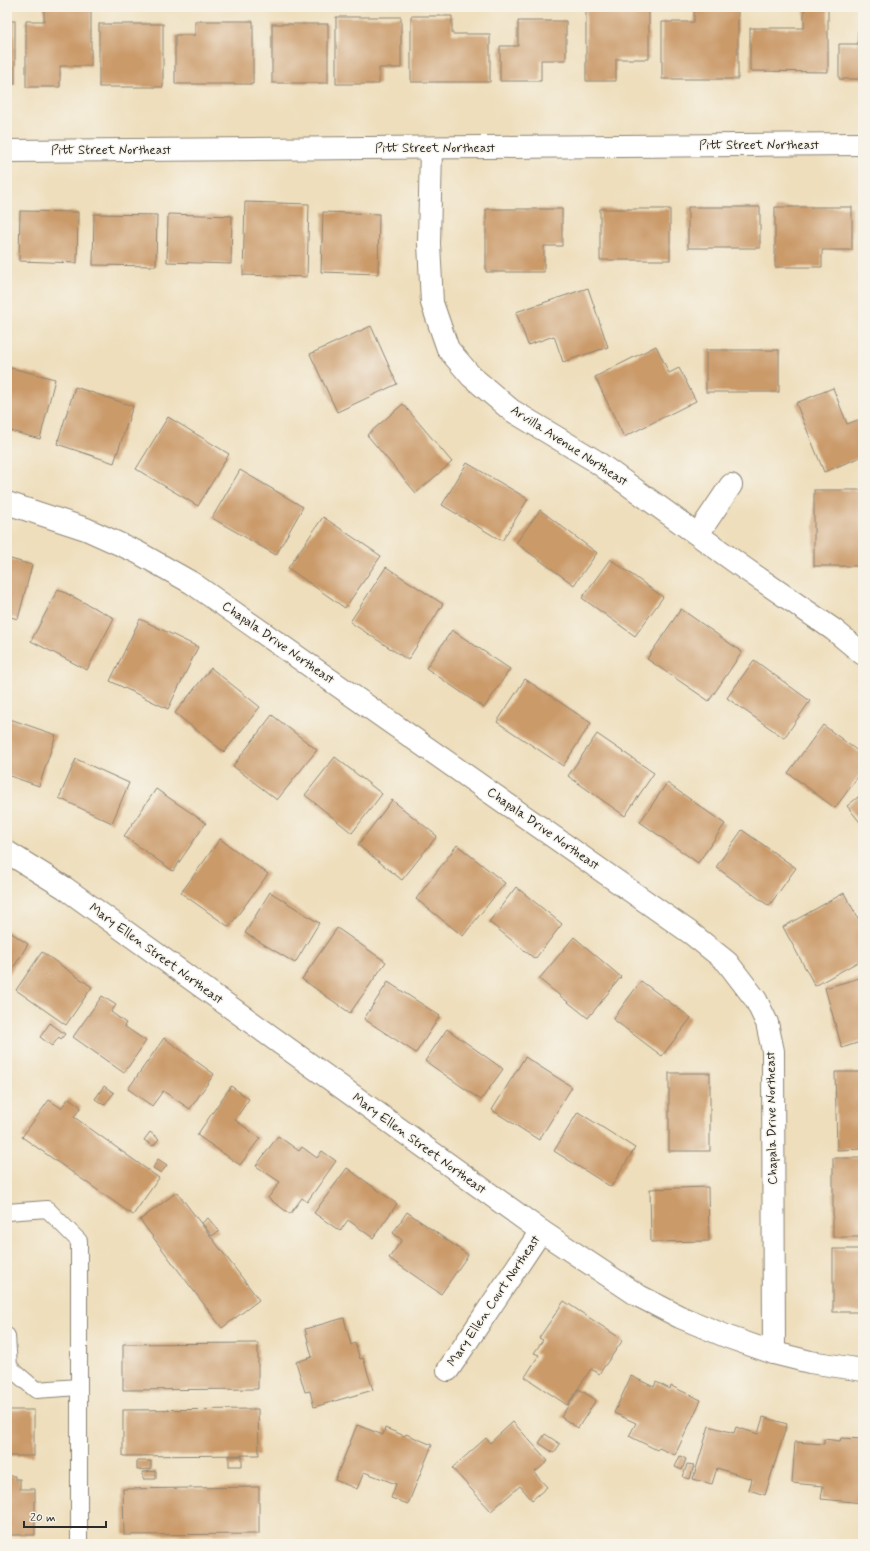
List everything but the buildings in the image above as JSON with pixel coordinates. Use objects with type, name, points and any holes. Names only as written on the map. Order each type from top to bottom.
[{"type":"street","name":"Pitt Street Northeast","points":[[7,151],[863,144]]},
{"type":"street","name":"Arvilla Avenue Northeast","points":[[431,148],[429,243],[432,303],[448,348],[471,376],[511,410],[594,460],[741,566],[834,630],[863,654]]},
{"type":"street","points":[[698,534],[731,485]]},
{"type":"street","name":"Chapala Drive Northeast","points":[[7,503],[86,528],[137,552],[192,583],[692,934],[727,962],[756,1000],[767,1024],[773,1051],[774,1353]]},
{"type":"street","name":"Mary Ellen Street Northeast","points":[[7,852],[65,888],[541,1231],[639,1296],[680,1317],[728,1337],[774,1353],[810,1362],[863,1370]]},
{"type":"street","name":"Mary Ellen Court Northeast","points":[[448,1370],[541,1231]]},
{"type":"lane","points":[[7,1212],[47,1209],[79,1241],[79,1544]]},
{"type":"lane","points":[[7,1336],[9,1368],[36,1390],[79,1387]]}]
